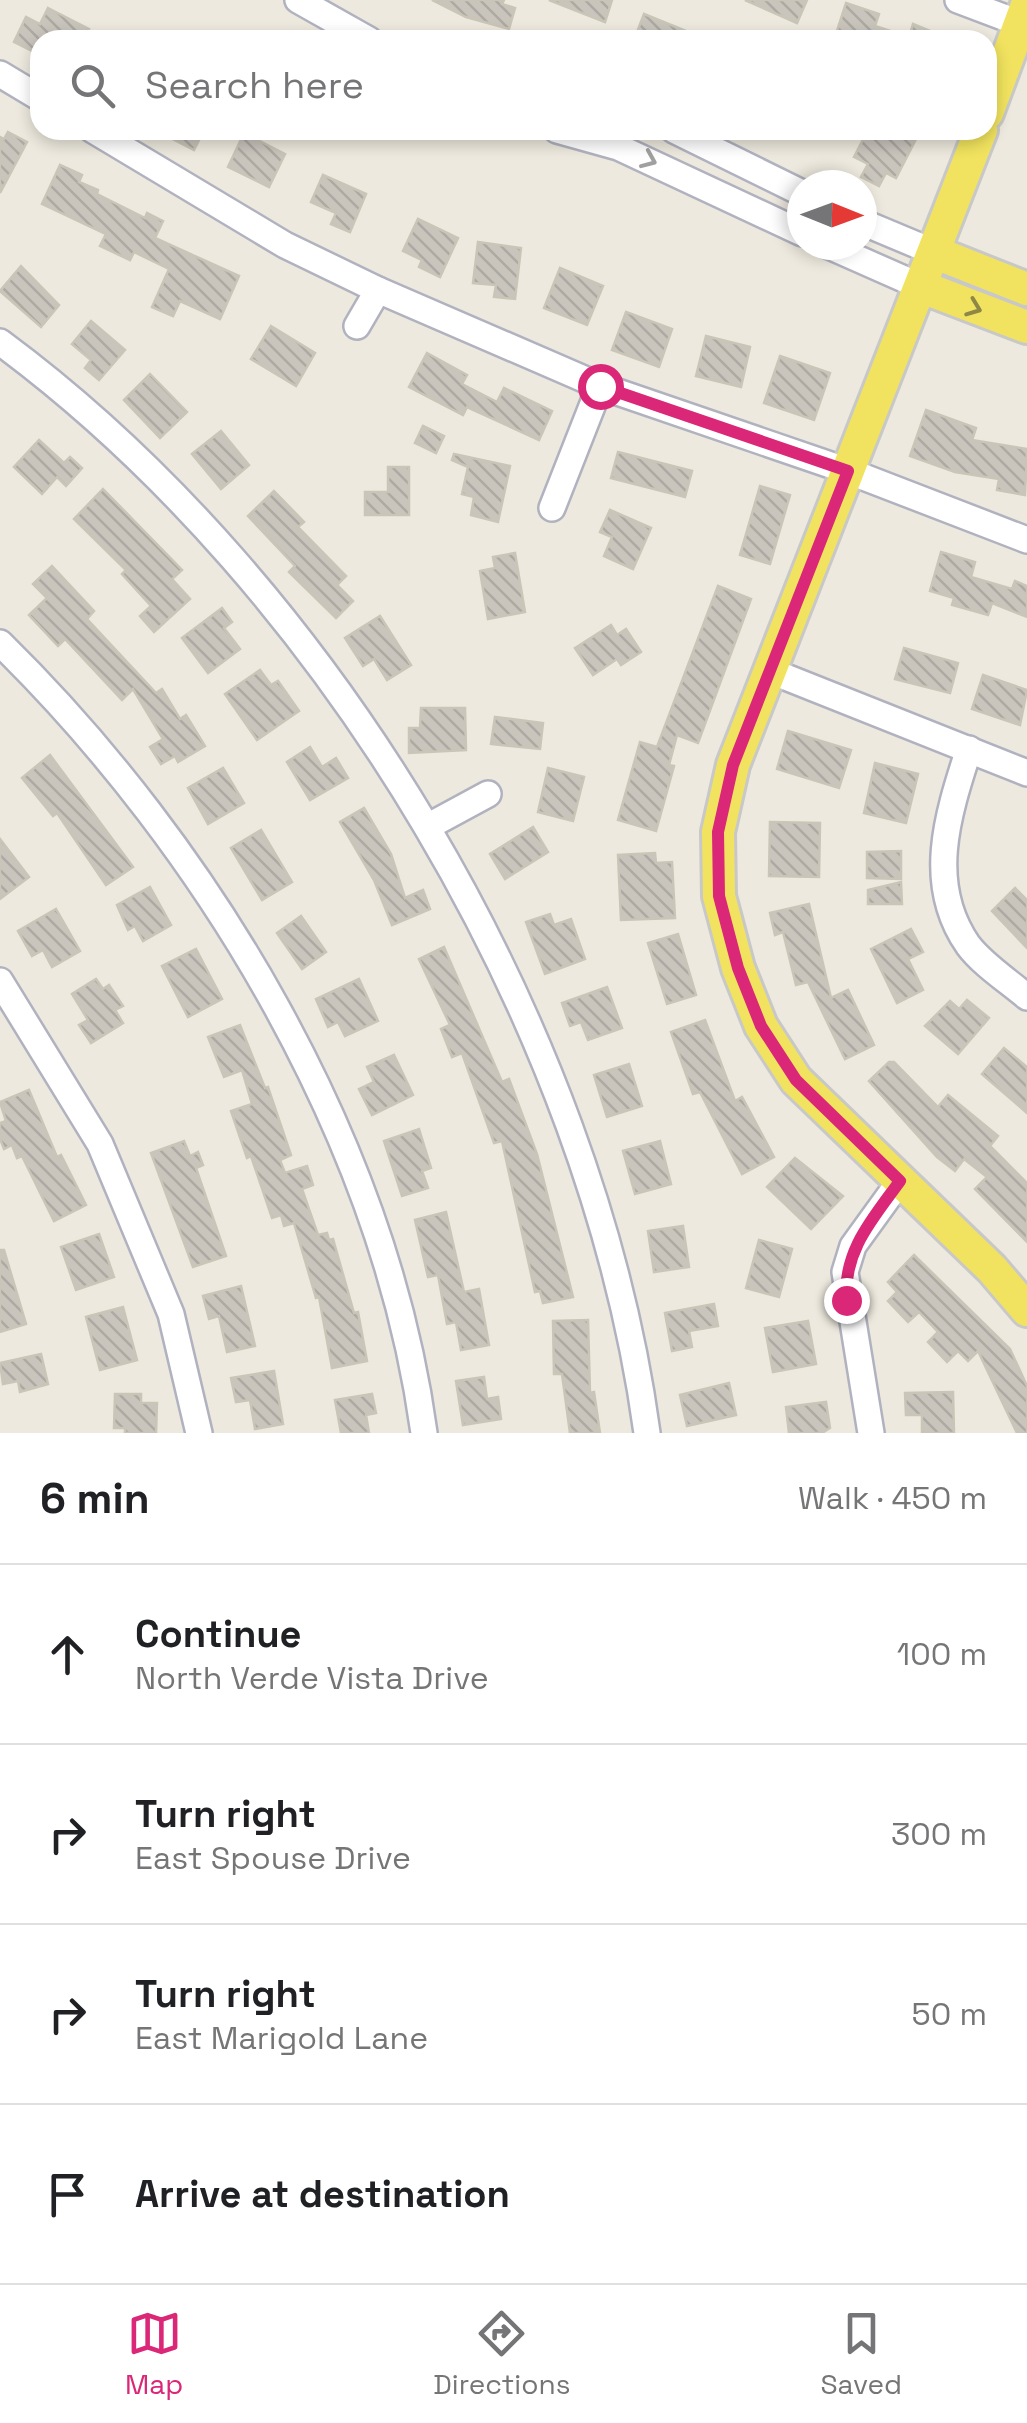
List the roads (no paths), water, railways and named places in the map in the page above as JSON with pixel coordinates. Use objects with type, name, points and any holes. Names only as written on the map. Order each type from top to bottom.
[{"type":"main road","points":[[997,87],[1024,18]]},
{"type":"main road","points":[[977,140],[733,765],[718,832],[719,896],[738,968],[761,1026],[796,1080],[1027,1310]]},
{"type":"main road","points":[[936,253],[1027,289]]},
{"type":"main road","points":[[922,287],[1027,327]]},
{"type":"street","points":[[298,0],[350,30]]},
{"type":"street","points":[[958,0],[1024,18]]},
{"type":"street","points":[[0,74],[30,92]]},
{"type":"street","points":[[110,140],[285,244],[378,290],[600,386],[848,471],[1027,540]]},
{"type":"street","points":[[595,140],[618,146],[787,226]]},
{"type":"street","points":[[694,140],[787,186]]},
{"type":"street","points":[[877,228],[936,253]]},
{"type":"street","points":[[861,260],[922,287]]},
{"type":"street","points":[[356,326],[378,290]]},
{"type":"street","points":[[0,342],[138,460],[227,549],[342,701],[471,899],[533,1033],[594,1189],[639,1370],[647,1433]]},
{"type":"street","points":[[552,508],[600,386]]},
{"type":"street","points":[[0,643],[60,702],[150,811],[234,938],[307,1067],[363,1188],[417,1384],[424,1433]]},
{"type":"street","points":[[768,670],[1027,773]]},
{"type":"street","points":[[969,749],[950,808],[942,860],[946,903],[969,946],[1027,996]]},
{"type":"street","points":[[427,826],[488,794]]},
{"type":"street","points":[[0,981],[100,1144],[171,1314],[199,1433]]},
{"type":"street","points":[[871,1433],[845,1272],[853,1246],[900,1181]]}]
